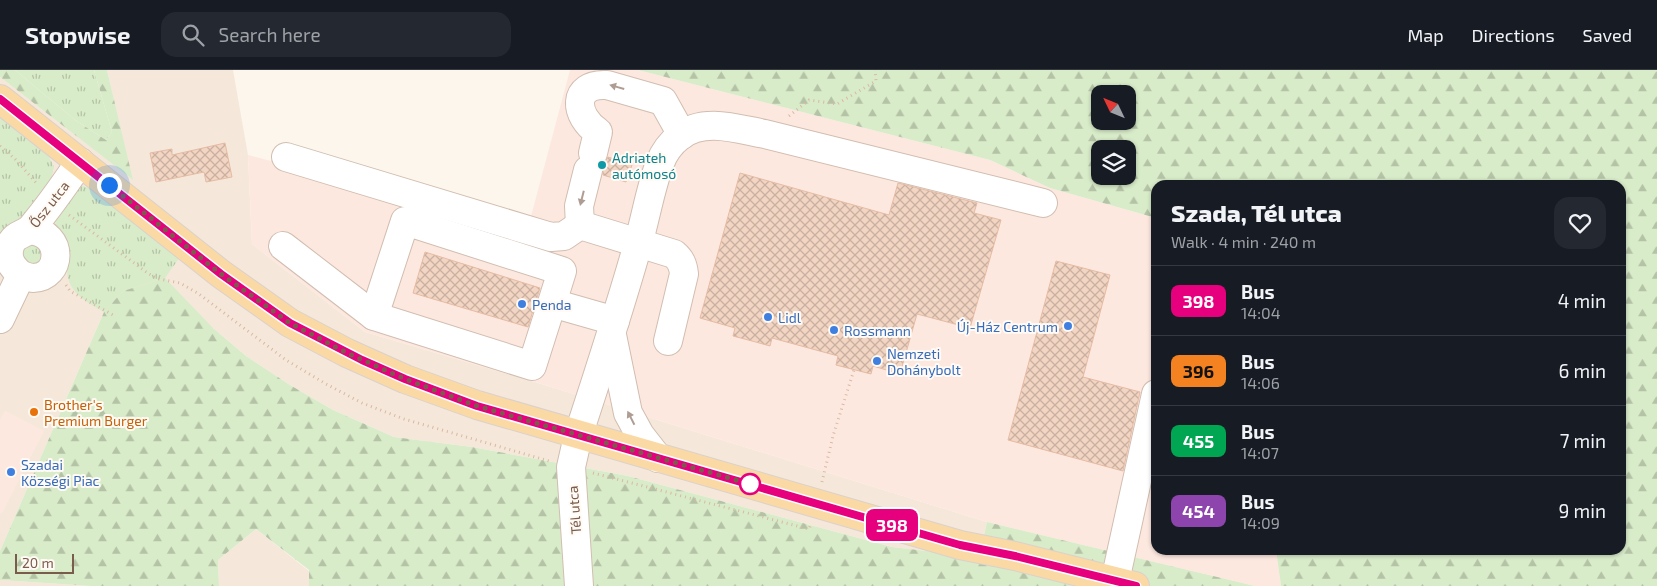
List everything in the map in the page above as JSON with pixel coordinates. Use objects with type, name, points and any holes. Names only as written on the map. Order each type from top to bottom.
[{"type":"main road","points":[[0,99],[221,274],[290,323],[347,353],[405,379],[477,406],[960,545],[1015,556],[1125,583]]},
{"type":"street","points":[[580,225],[579,206],[598,132],[584,120],[580,111],[581,96],[593,86],[607,85],[664,101],[682,135],[693,129],[705,126],[718,126],[776,136],[1043,202]]},
{"type":"street","name":"Tél utca","points":[[579,586],[571,467],[578,436],[613,327],[660,164],[671,145],[682,135]]},
{"type":"street","points":[[286,156],[551,237],[564,236],[580,225]]},
{"type":"street","name":"Ősz utca","points":[[0,319],[10,262],[10,244],[18,235],[30,230],[80,162]]},
{"type":"street","points":[[283,246],[374,316],[532,366],[562,271],[404,221],[374,316]]},
{"type":"street","points":[[580,225],[674,254],[682,264],[684,274],[668,341]]},
{"type":"street","points":[[10,262],[34,278],[44,274],[53,265],[56,250],[52,241],[46,234],[30,230]]},
{"type":"street","points":[[552,303],[613,327],[620,382],[628,414],[640,435],[658,458]]},
{"type":"street","points":[[1125,583],[1151,424]]},
{"type":"path","points":[[776,136],[781,123],[809,100],[837,104],[876,81],[875,70]]},
{"type":"path","points":[[53,265],[70,291],[114,315]]},
{"type":"path","points":[[833,436],[854,370]]},
{"type":"shaded area","points":[[107,70],[233,70],[248,155],[252,244],[365,332],[535,382],[987,522],[979,557],[892,547],[628,476],[472,447],[394,437],[333,410],[290,385],[246,356],[213,328],[104,312],[0,551],[0,77],[132,179]]},
{"type":"shaded area","points":[[570,70],[638,70],[990,160],[1050,188],[1151,217],[1151,555],[1277,555],[1281,586],[1255,586],[987,522],[535,382],[365,332],[252,244],[248,155],[530,220]]},
{"type":"shaded area","name":"Szadai Községi Piac","points":[[5,411],[44,431],[2,513],[0,513],[0,420]]},
{"type":"shaded area","points":[[256,529],[309,571],[309,586],[219,586],[218,560]]},
{"type":"shaded area","points":[[0,580],[91,586],[0,586]]},
{"type":"green space","points":[[0,70],[15,70],[75,120],[106,140],[112,132],[94,70],[107,70],[133,180],[0,77]]},
{"type":"green space","points":[[15,70],[94,70],[112,132],[106,140],[75,120]]},
{"type":"green space","points":[[638,70],[1657,70],[1657,586],[1281,586],[1277,555],[1626,555],[1626,180],[1151,180],[1151,217],[1050,188],[990,160]]},
{"type":"green space","points":[[0,113],[46,150],[54,167],[50,185],[9,234],[0,241]]},
{"type":"green space","points":[[83,186],[94,190],[180,257],[165,278],[123,291],[104,312],[80,296],[71,285],[67,271],[68,244],[56,225],[54,217],[78,187]]},
{"type":"green space","points":[[27,240],[47,252],[36,265],[26,263],[21,256]]},
{"type":"green space","points":[[165,278],[213,328],[246,356],[333,410],[394,437],[472,447],[628,476],[892,547],[979,557],[987,522],[1255,586],[309,586],[309,570],[256,529],[218,560],[219,586],[91,586],[0,580],[0,551],[104,312],[123,291]]},
{"type":"building","points":[[225,143],[232,177],[206,182],[204,172],[156,182],[150,153],[172,149],[172,155]]},
{"type":"building","points":[[608,157],[632,165],[626,182],[603,175],[603,165]]},
{"type":"building","points":[[740,173],[889,215],[898,183],[977,203],[974,213],[1001,220],[970,328],[917,314],[900,374],[873,366],[871,374],[836,365],[838,356],[772,338],[770,346],[733,336],[735,328],[700,318]]},
{"type":"building","points":[[425,252],[540,288],[528,327],[413,293]]},
{"type":"building","name":"Új-Ház Centrum","points":[[1056,261],[1110,275],[1083,377],[1140,392],[1123,471],[1008,440]]},
{"type":"bus line","name":"398","points":[[0,99],[182,244],[290,323],[347,353],[405,379],[477,406],[960,545],[1015,556],[1136,586]]},
{"type":"place","name":"Adriateh autómosó","points":[[602,165]]},
{"type":"place","name":"Penda","points":[[522,304]]},
{"type":"place","name":"Lidl","points":[[768,317]]},
{"type":"place","name":"Új-Ház Centrum","points":[[1068,326]]},
{"type":"place","name":"Rossmann","points":[[834,330]]},
{"type":"place","name":"Nemzeti Dohánybolt","points":[[877,361]]},
{"type":"place","name":"Brother's Premium Burger","points":[[34,412]]},
{"type":"place","name":"Szadai Községi Piac","points":[[11,472]]},
{"type":"route","points":[[109,185],[221,274],[290,323],[347,353],[405,379],[477,406],[750,484]]}]
